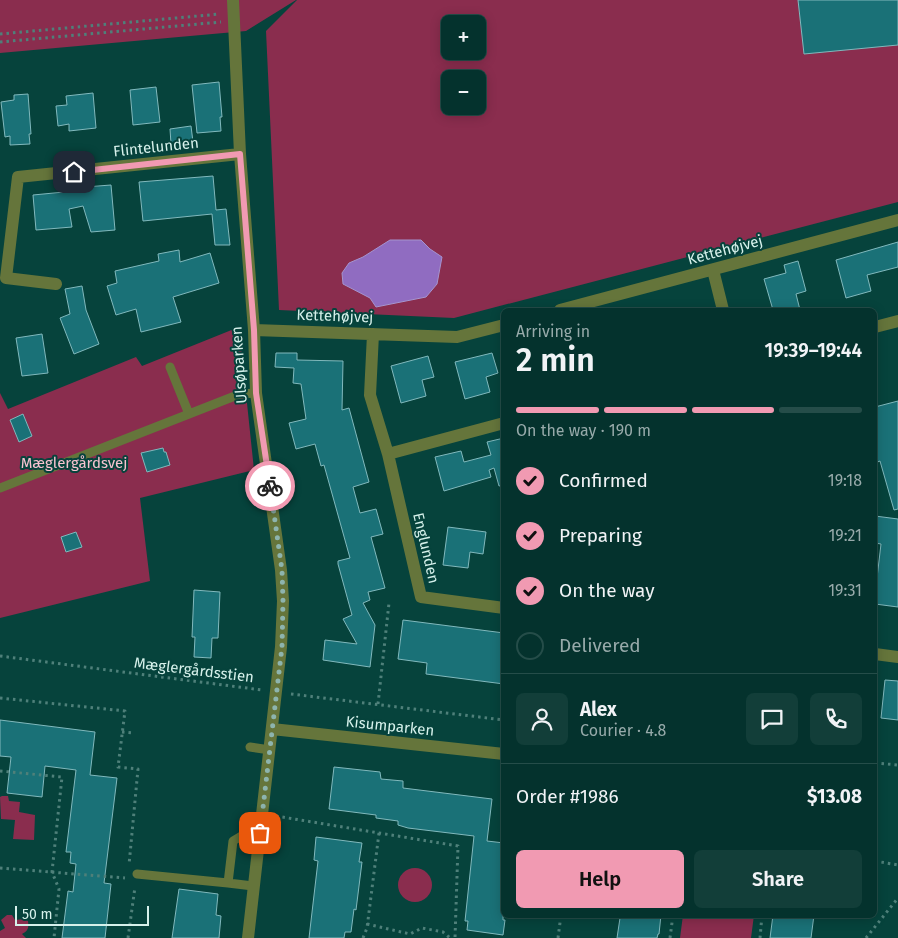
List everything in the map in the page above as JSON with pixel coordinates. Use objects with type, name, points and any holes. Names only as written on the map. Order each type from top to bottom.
[{"type":"street","name":"Ulsøparken","points":[[233,0],[240,154],[254,330],[256,393],[282,570],[283,601],[282,647],[248,937]]},
{"type":"street","name":"Flintelunden","points":[[56,284],[6,278],[18,177],[240,154]]},
{"type":"street","name":"Kettehøjvej","points":[[568,308],[898,220]]},
{"type":"street","points":[[713,270],[722,308]]},
{"type":"street","points":[[877,326],[898,321]]},
{"type":"street","name":"Kettehøjvej","points":[[254,330],[457,337],[501,326]]},
{"type":"street","name":"Englunden","points":[[373,334],[370,395],[388,454],[421,597],[501,608]]},
{"type":"street","points":[[388,454],[501,424]]},
{"type":"street","points":[[877,654],[898,657]]},
{"type":"street","name":"Kisumparken","points":[[272,729],[501,754]]},
{"type":"lane","points":[[170,366],[189,414]]},
{"type":"lane","points":[[0,488],[240,394],[256,393]]},
{"type":"lane","points":[[250,748],[270,750]]},
{"type":"lane","points":[[228,884],[233,841],[248,832],[260,833]]},
{"type":"lane","points":[[137,874],[253,886]]},
{"type":"path","points":[[0,34],[233,17]]},
{"type":"path","points":[[0,42],[233,17]]},
{"type":"path","points":[[378,704],[389,603]]},
{"type":"path","name":"Mæglergårdsstien","points":[[0,656],[501,720]]},
{"type":"path","points":[[0,698],[125,711],[118,768],[138,769],[128,878]]},
{"type":"path","points":[[122,732],[133,733]]},
{"type":"path","points":[[877,763],[898,765]]},
{"type":"path","points":[[0,771],[62,777],[52,872],[59,889],[54,938]]},
{"type":"path","points":[[262,814],[458,846],[455,938]]},
{"type":"path","points":[[363,938],[367,924],[379,833]]},
{"type":"path","points":[[877,861],[898,865]]},
{"type":"path","points":[[0,868],[128,878],[137,874]]},
{"type":"path","points":[[128,938],[137,874]]},
{"type":"path","points":[[866,938],[898,898]]},
{"type":"path","points":[[558,938],[561,918]]},
{"type":"path","points":[[670,938],[673,918]]},
{"type":"path","points":[[760,938],[762,918]]},
{"type":"path","points":[[367,924],[410,934],[422,928],[443,932],[450,938]]},
{"type":"green space","points":[[0,0],[296,0],[246,31],[0,53]]},
{"type":"green space","points":[[297,0],[898,0],[898,202],[454,318],[279,310],[266,31]]},
{"type":"green space","name":"Mæglergårdsvej","points":[[239,327],[254,470],[140,498],[150,581],[0,618],[0,393],[8,409],[136,357],[142,366]]},
{"type":"green space","points":[[8,796],[9,801],[20,802],[19,812],[35,815],[34,840],[13,839],[15,820],[1,819],[0,797]]},
{"type":"green space","points":[[415,868],[422,869],[427,873],[431,878],[431,892],[427,897],[422,901],[415,902],[408,901],[403,897],[399,892],[398,885],[399,878],[403,873],[408,869]]},
{"type":"green space","points":[[7,915],[12,915],[15,920],[24,919],[28,921],[28,929],[22,934],[26,938],[0,938],[0,931],[5,928],[1,920]]},
{"type":"green space","points":[[683,918],[754,918],[751,938],[680,938]]},
{"type":"shaded area","points":[[390,240],[421,240],[442,257],[437,284],[426,297],[376,307],[370,298],[343,284],[342,273],[349,263],[363,257]]},
{"type":"building","points":[[798,0],[898,0],[898,45],[804,54]]},
{"type":"building","points":[[219,82],[222,117],[220,117],[221,131],[197,133],[192,85]]},
{"type":"building","points":[[156,87],[160,122],[133,125],[130,90]]},
{"type":"building","points":[[93,93],[96,128],[69,131],[69,124],[58,126],[56,106],[67,105],[66,96]]},
{"type":"building","points":[[28,94],[30,144],[10,145],[10,136],[5,137],[1,102],[14,100],[14,95]]},
{"type":"building","points":[[191,126],[193,142],[171,144],[170,129]]},
{"type":"building","points":[[213,176],[216,210],[226,209],[230,245],[215,245],[212,214],[143,221],[139,182]]},
{"type":"building","points":[[111,185],[115,230],[91,232],[83,206],[69,209],[72,227],[36,230],[33,195],[85,190],[85,187]]},
{"type":"building","points":[[898,242],[898,267],[867,275],[871,291],[846,298],[836,260]]},
{"type":"building","points":[[179,250],[180,262],[210,253],[219,283],[173,297],[181,322],[141,332],[136,309],[116,315],[107,286],[117,283],[115,271],[159,261],[158,254]]},
{"type":"building","points":[[798,261],[806,291],[796,294],[800,308],[772,308],[764,279],[786,273],[784,265]]},
{"type":"building","points":[[82,286],[86,310],[99,344],[74,354],[60,318],[70,314],[65,289]]},
{"type":"building","points":[[42,334],[48,373],[22,376],[16,338]]},
{"type":"building","points":[[276,353],[297,353],[297,360],[343,361],[342,410],[349,408],[369,482],[353,487],[360,513],[376,509],[383,534],[371,537],[385,588],[368,592],[370,600],[363,603],[375,625],[370,667],[323,660],[325,640],[357,644],[343,619],[352,615],[338,564],[338,561],[350,558],[324,465],[321,466],[315,444],[296,449],[289,423],[306,419],[301,384],[293,383],[294,368],[275,367]]},
{"type":"building","points":[[492,353],[498,373],[486,377],[490,392],[465,399],[455,362]]},
{"type":"building","points":[[428,356],[434,377],[422,380],[426,396],[401,403],[391,366]]},
{"type":"building","points":[[898,401],[898,509],[894,510],[880,461],[877,462],[877,406]]},
{"type":"building","points":[[23,414],[32,436],[19,442],[10,420]]},
{"type":"building","points":[[501,439],[501,486],[499,486],[494,468],[489,470],[491,477],[444,491],[435,457],[461,451],[464,462],[491,455],[487,442]]},
{"type":"building","points":[[163,448],[170,465],[147,472],[141,453]]},
{"type":"building","points":[[877,516],[898,519],[898,607],[877,604],[877,578],[881,544],[877,543]]},
{"type":"building","points":[[448,527],[486,532],[483,554],[470,552],[468,568],[443,565]]},
{"type":"building","points":[[76,532],[82,547],[66,552],[61,537]]},
{"type":"building","points":[[194,590],[220,592],[218,638],[212,638],[211,658],[194,657],[195,637],[192,637]]},
{"type":"building","points":[[403,620],[501,633],[501,684],[426,674],[427,663],[398,659]]},
{"type":"building","points":[[885,680],[898,681],[898,720],[881,718]]},
{"type":"building","points":[[0,720],[95,732],[90,775],[117,778],[104,883],[111,884],[105,938],[62,938],[68,891],[73,892],[76,864],[70,863],[71,852],[66,852],[76,770],[45,766],[42,797],[7,793],[11,757],[0,756]]},
{"type":"building","points":[[334,767],[380,772],[381,779],[403,781],[403,788],[492,799],[487,841],[501,843],[501,918],[505,920],[503,935],[467,930],[468,921],[465,921],[474,836],[408,828],[398,825],[398,821],[376,818],[376,815],[329,809]]},
{"type":"building","points":[[316,837],[362,843],[359,862],[362,862],[356,910],[354,909],[351,932],[345,932],[344,938],[309,938],[318,861],[314,860]]},
{"type":"building","points":[[179,889],[218,894],[216,915],[221,916],[219,938],[172,938]]},
{"type":"building","points":[[620,918],[661,918],[659,934],[657,938],[617,938]]},
{"type":"building","points":[[773,918],[814,918],[811,938],[770,938]]},
{"type":"way so far","points":[[260,833],[282,647],[282,570],[270,486]]},
{"type":"route","points":[[74,172],[240,154],[254,330],[256,393],[270,486]]}]
